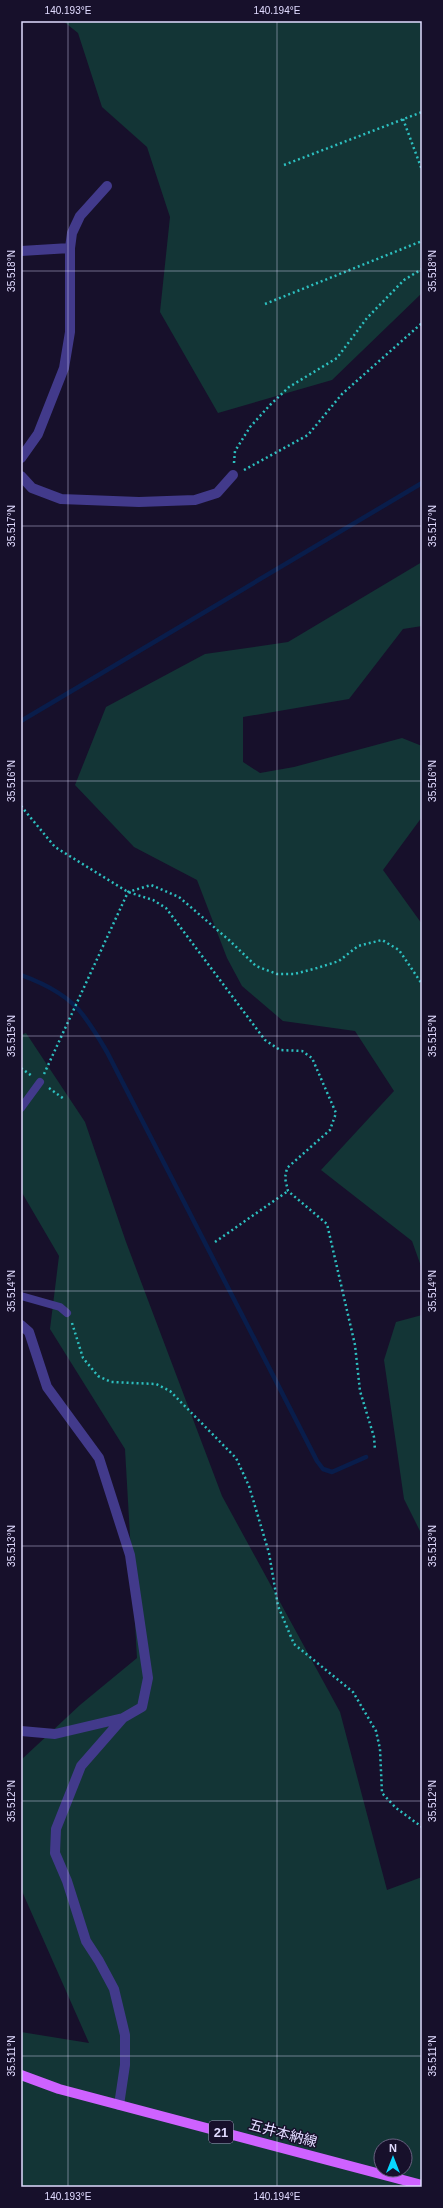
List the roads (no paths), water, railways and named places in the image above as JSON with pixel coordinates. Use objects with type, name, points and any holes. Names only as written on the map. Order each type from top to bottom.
[{"type":"main road","name":"五井本納線","points":[[21,2076],[60,2089],[422,2185]]},
{"type":"street","points":[[21,458],[38,434],[64,368],[70,332],[70,248],[72,233],[80,216],[107,186]]},
{"type":"street","points":[[21,251],[70,248]]},
{"type":"street","points":[[21,476],[32,488],[61,499],[139,502],[195,500],[218,493],[233,475]]},
{"type":"street","points":[[21,1325],[29,1332],[47,1387],[99,1458],[130,1555],[148,1678],[142,1707],[123,1718],[55,1734],[21,1731]]},
{"type":"street","points":[[119,2105],[124,2065],[124,2035],[114,1989],[86,1941],[67,1881],[55,1853],[56,1829],[81,1766],[123,1718]]},
{"type":"lane","points":[[21,1108],[40,1082]]},
{"type":"lane","points":[[21,1296],[60,1306],[67,1313]]},
{"type":"waterway","points":[[21,721],[422,483]]},
{"type":"waterway","points":[[21,975],[47,986],[63,996],[83,1015],[102,1043],[317,1461],[323,1469],[332,1472],[366,1457]]}]
